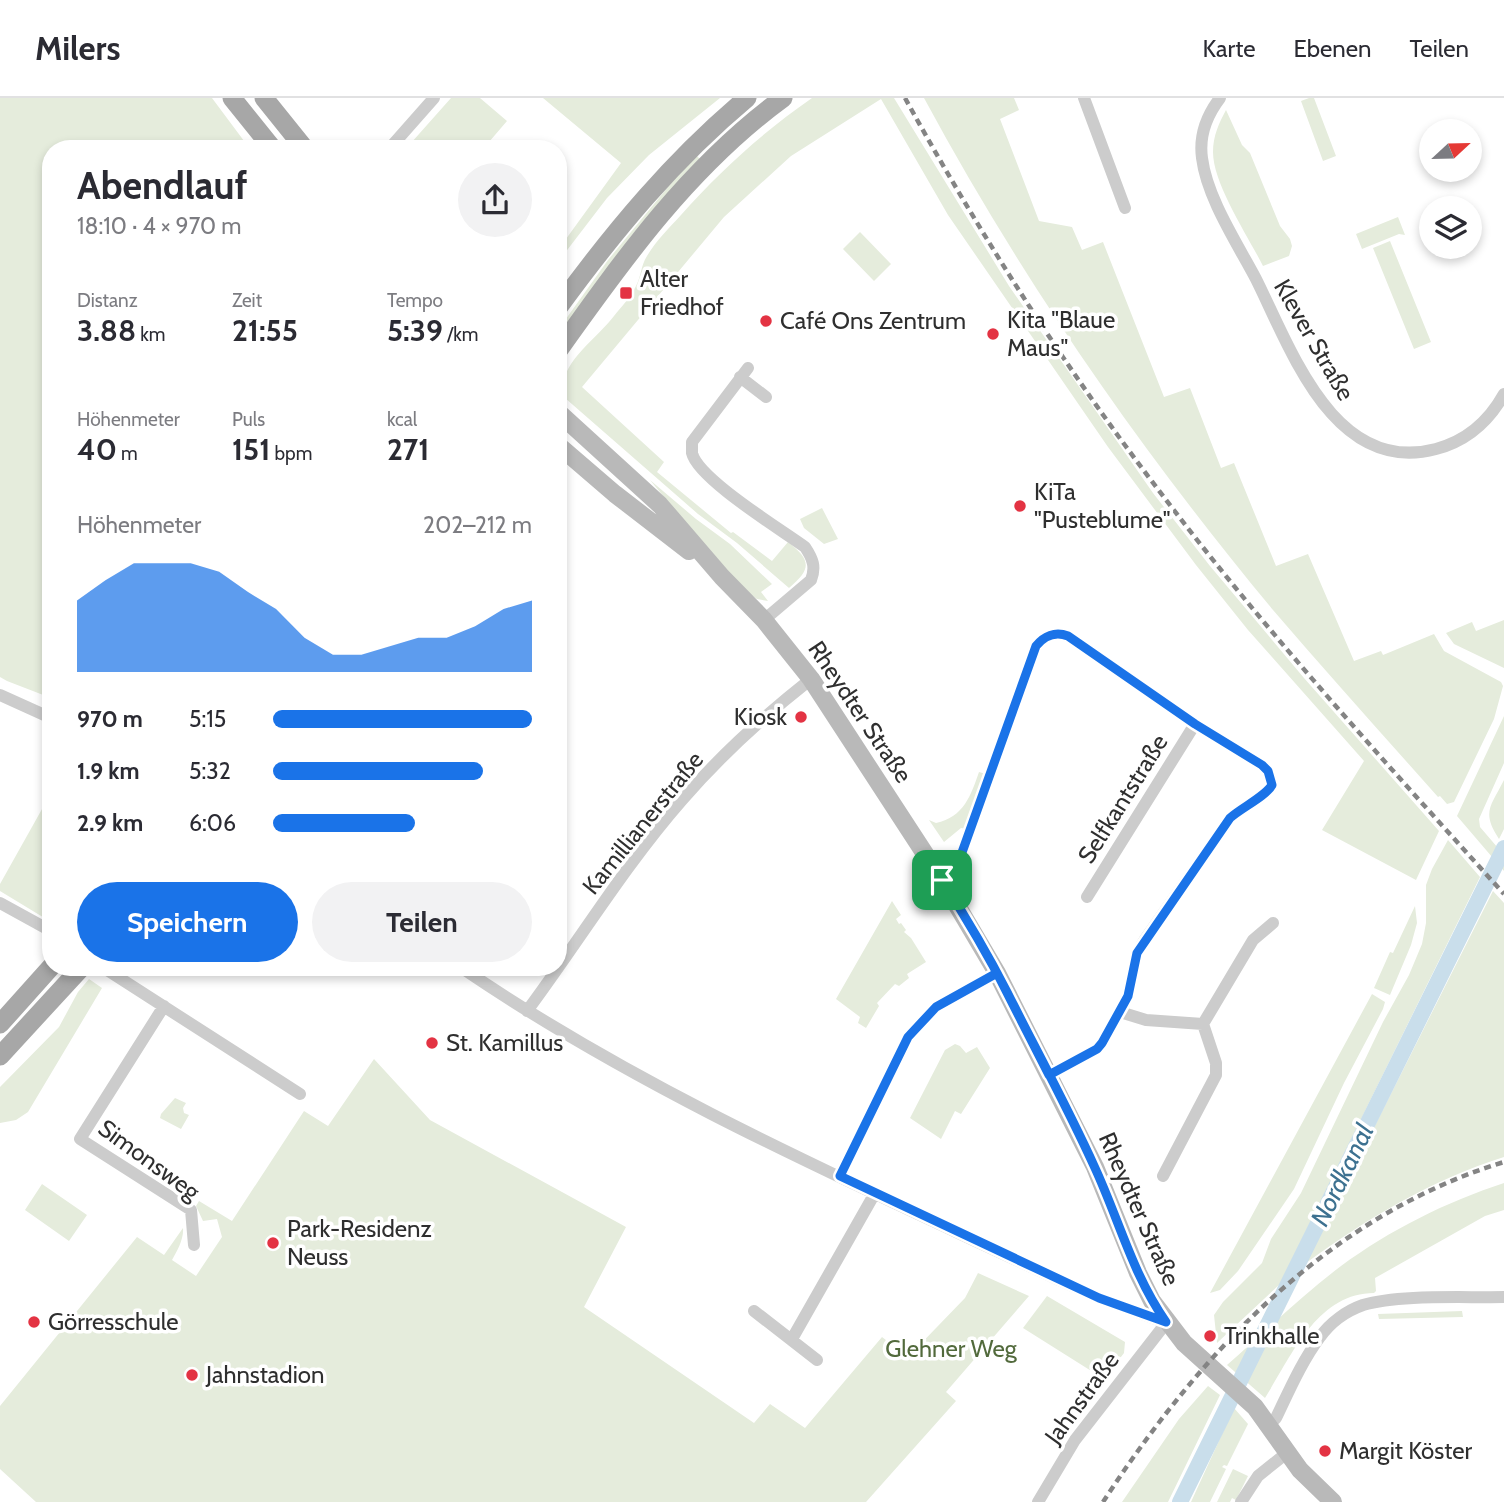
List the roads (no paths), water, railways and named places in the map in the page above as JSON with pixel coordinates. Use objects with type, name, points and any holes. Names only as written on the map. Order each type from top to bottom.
[{"type":"main road","points":[[232,98],[266,140]]},
{"type":"main road","points":[[264,98],[298,140]]},
{"type":"main road","points":[[567,275],[583,253],[621,213],[715,124],[747,98]]},
{"type":"main road","points":[[567,339],[620,265],[693,177],[783,98]]},
{"type":"main road","points":[[567,295],[592,260],[669,169]]},
{"type":"main road","name":"Rheydter Straße","points":[[567,420],[660,505],[722,577],[764,620],[811,679],[942,880],[997,973],[1095,1167],[1152,1301],[1166,1322],[1196,1356],[1250,1402],[1311,1482],[1333,1502]]},
{"type":"main road","name":"Rheydter Straße","points":[[567,453],[722,577]]},
{"type":"main road","points":[[0,1024],[43,976]]},
{"type":"main road","points":[[0,1056],[75,976]]},
{"type":"street","points":[[397,140],[434,98]]},
{"type":"street","points":[[1084,98],[1125,208]]},
{"type":"street","name":"Klever Straße","points":[[1220,98],[1206,122],[1202,137],[1202,162],[1209,187],[1311,386],[1329,414],[1363,440],[1382,448],[1418,453],[1447,446],[1462,439],[1484,422],[1504,394]]},
{"type":"street","points":[[764,620],[811,580],[813,562],[805,547],[727,492],[698,464],[692,453],[692,442],[744,373],[766,397]]},
{"type":"street","name":"Selfkantstraße","points":[[942,880],[960,858],[1036,646],[1055,634],[1063,634],[1268,771],[1272,785],[1262,796],[1242,807],[1230,818],[1144,941],[1137,953],[1131,985],[1097,1049],[1049,1075]]},
{"type":"street","name":"Kamillianerstraße","points":[[567,955],[681,801],[730,748],[811,679]]},
{"type":"street","points":[[0,695],[42,714]]},
{"type":"street","name":"Selfkantstraße","points":[[1087,897],[1195,724]]},
{"type":"street","points":[[0,903],[42,926]]},
{"type":"street","points":[[1163,1175],[1216,1074],[1216,1063],[1203,1024],[1253,940],[1273,923]]},
{"type":"street","points":[[840,1176],[908,1037],[936,1007],[997,973]]},
{"type":"street","points":[[117,976],[300,1094]]},
{"type":"street","points":[[474,976],[527,1011],[701,1107],[875,1193],[1099,1298],[1166,1322]]},
{"type":"street","name":"Kamillianerstraße","points":[[527,1011],[552,976]]},
{"type":"street","name":"Simonsweg","points":[[164,1006],[80,1139],[191,1210],[194,1245]]},
{"type":"street","points":[[1119,1012],[1146,1020],[1203,1024]]},
{"type":"street","points":[[792,1339],[875,1193]]},
{"type":"street","points":[[1269,1425],[1276,1418],[1319,1338],[1335,1320],[1349,1312],[1362,1306],[1394,1300],[1504,1297]]},
{"type":"street","points":[[754,1311],[817,1360]]},
{"type":"street","name":"Jahnstraße","points":[[1038,1502],[1075,1440],[1166,1322]]},
{"type":"street","points":[[1241,1502],[1258,1476],[1287,1452]]},
{"type":"waterway","name":"Nordkanal","points":[[1180,1502],[1504,848]]},
{"type":"railway","points":[[905,98],[1024,298],[1122,442],[1282,644],[1504,894]]},
{"type":"railway","points":[[1103,1502],[1182,1393],[1226,1343],[1274,1296],[1326,1254],[1381,1217],[1441,1186],[1504,1162]]},
{"type":"place","name":"Alter Friedhof","points":[[626,293]]},
{"type":"place","name":"Café Ons Zentrum","points":[[766,321]]},
{"type":"place","name":"Kita \"Blaue Maus\"","points":[[993,334]]},
{"type":"place","name":"KiTa \"Pusteblume\"","points":[[1020,506]]},
{"type":"place","name":"Kiosk","points":[[801,717]]},
{"type":"place","name":"St. Kamillus","points":[[432,1043]]},
{"type":"place","name":"Park-Residenz Neuss","points":[[273,1243]]},
{"type":"place","name":"Görresschule","points":[[34,1322]]},
{"type":"place","name":"Trinkhalle","points":[[1210,1336]]},
{"type":"place","name":"Jahnstadion","points":[[192,1375]]},
{"type":"place","name":"Margit Köster","points":[[1325,1451]]},
{"type":"park label","name":"Glehner Weg","points":[[951,1349]]}]
